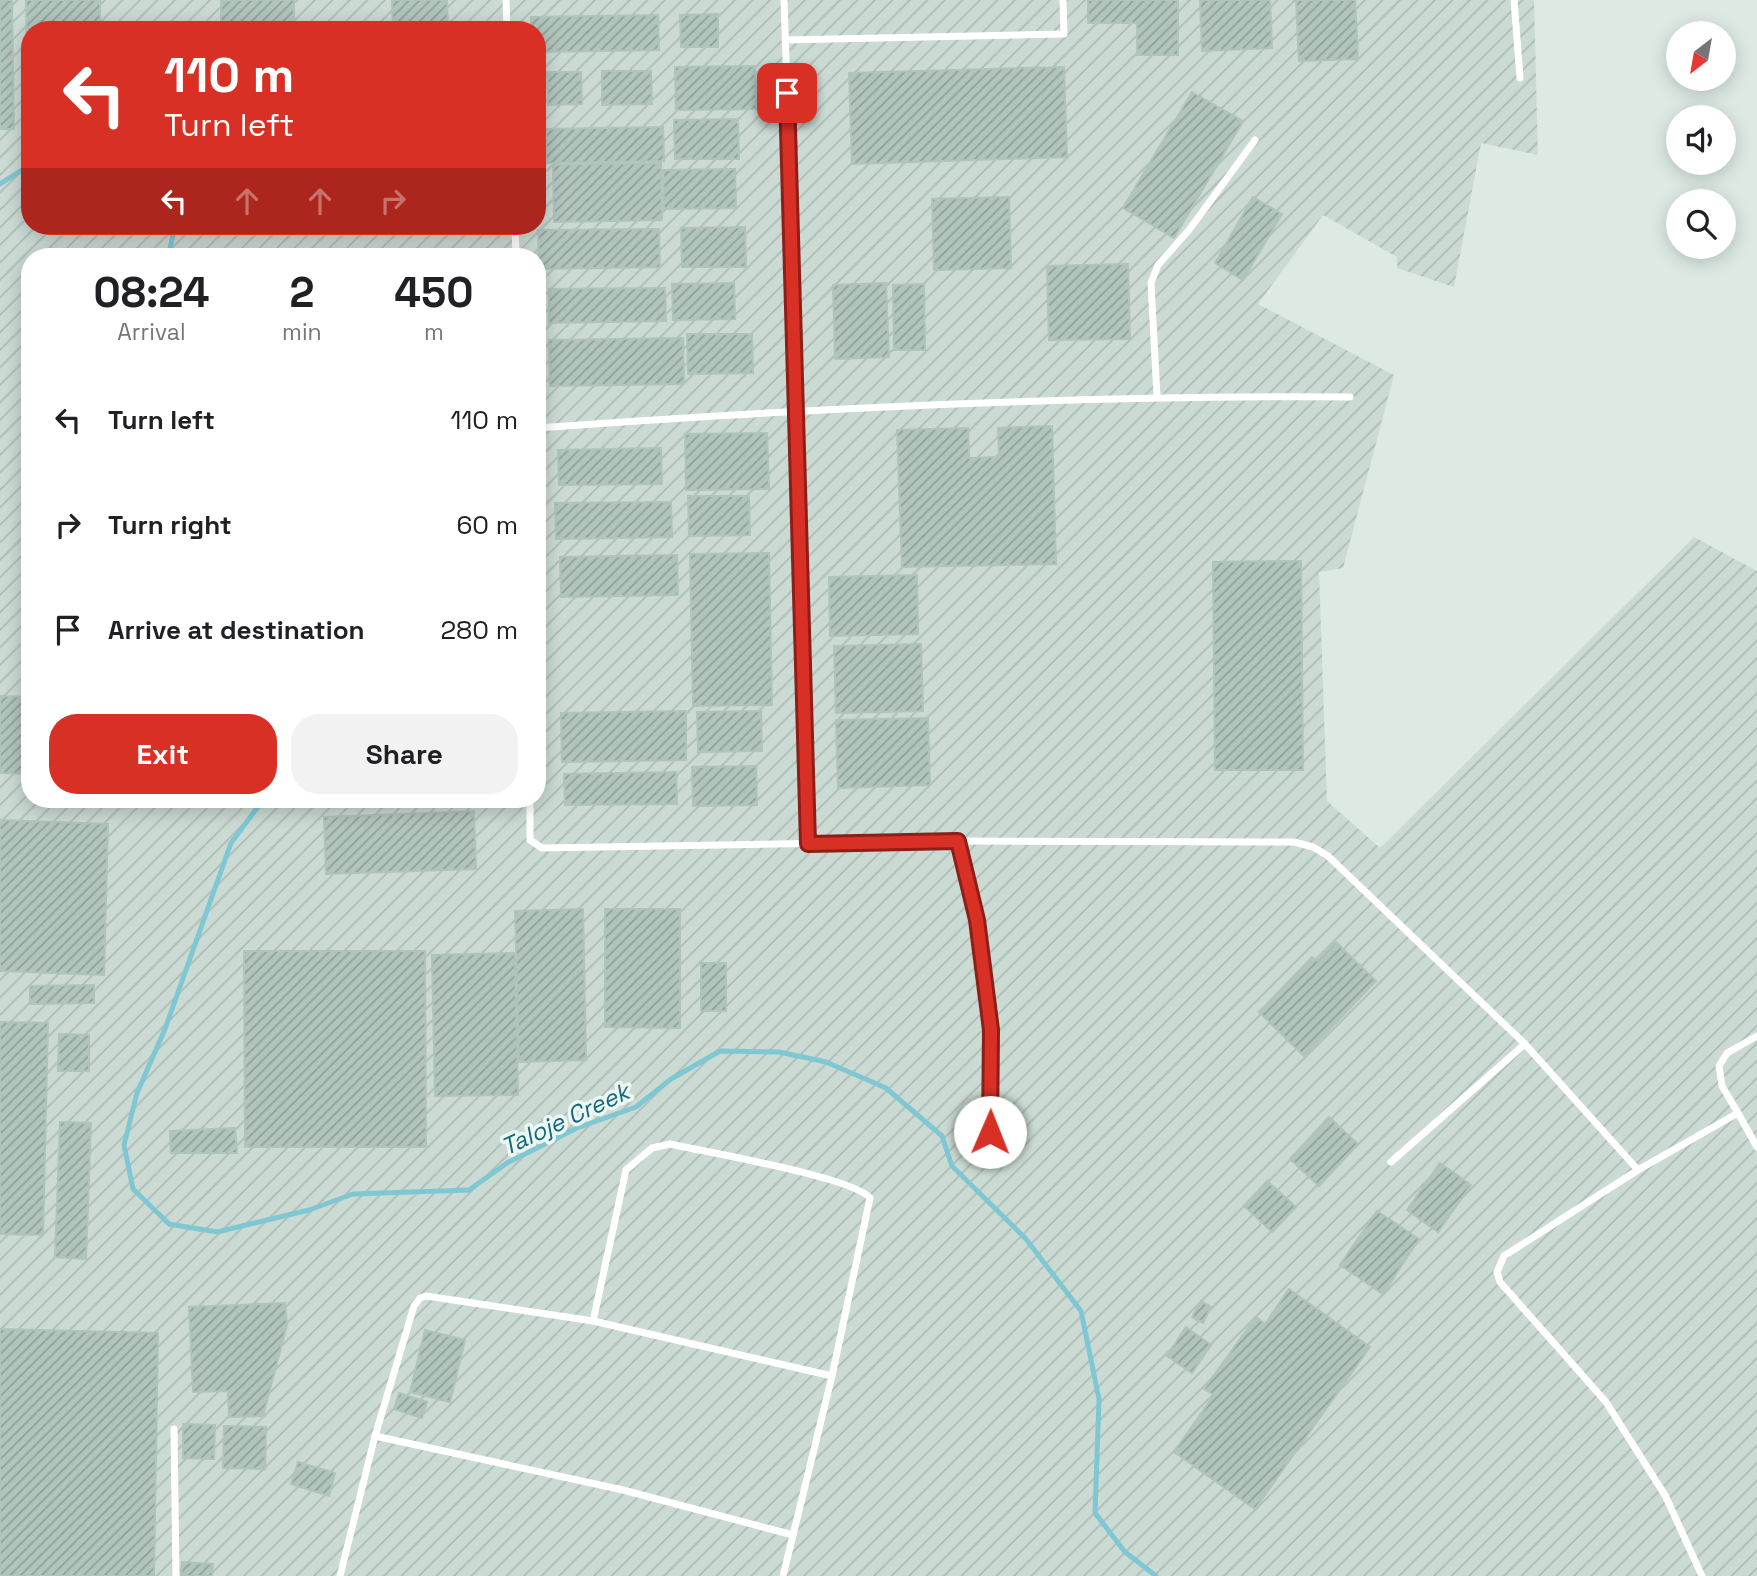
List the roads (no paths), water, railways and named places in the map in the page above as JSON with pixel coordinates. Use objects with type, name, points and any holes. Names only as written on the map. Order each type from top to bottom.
[{"type":"lane","points":[[506,0],[507,21]]},
{"type":"lane","points":[[784,0],[798,409],[808,844]]},
{"type":"lane","points":[[785,40],[1064,34],[1063,0]]},
{"type":"lane","points":[[1514,0],[1520,78]]},
{"type":"lane","points":[[1157,396],[1151,283],[1153,273],[1189,230],[1255,140]]},
{"type":"lane","points":[[546,427],[798,409],[1157,396],[1350,397]]},
{"type":"lane","points":[[530,808],[530,840],[542,848],[958,841],[1294,842],[1313,847],[1328,856],[1525,1044],[1638,1170]]},
{"type":"lane","points":[[958,841],[977,920],[991,1030],[990,1132]]},
{"type":"lane","points":[[1757,1036],[1727,1053],[1719,1066],[1721,1086],[1757,1147]]},
{"type":"lane","points":[[1391,1162],[1525,1044]]},
{"type":"lane","points":[[1702,1576],[1665,1494],[1606,1402],[1500,1282],[1497,1272],[1504,1256],[1638,1170],[1738,1113]]},
{"type":"lane","points":[[593,1321],[626,1170],[652,1148],[670,1144],[835,1181],[866,1193],[871,1203],[783,1576]]},
{"type":"lane","points":[[340,1576],[375,1436],[414,1306],[420,1298],[426,1296],[593,1321],[832,1376]]},
{"type":"lane","points":[[174,1429],[176,1576]]},
{"type":"lane","points":[[375,1436],[623,1490],[793,1535]]},
{"type":"waterway","name":"Taloje Creek","points":[[0,184],[21,171]]},
{"type":"waterway","name":"Taloje Creek","points":[[170,248],[173,235]]},
{"type":"waterway","name":"Taloje Creek","points":[[257,808],[231,843],[165,1029],[137,1093],[124,1145],[133,1189],[169,1224],[217,1232],[309,1210],[353,1194],[469,1190],[507,1163],[577,1128],[636,1107],[671,1079],[720,1051],[779,1052],[826,1062],[886,1088],[942,1136],[952,1166],[1026,1239],[1081,1311],[1099,1399],[1095,1513],[1125,1552],[1156,1576]]}]
